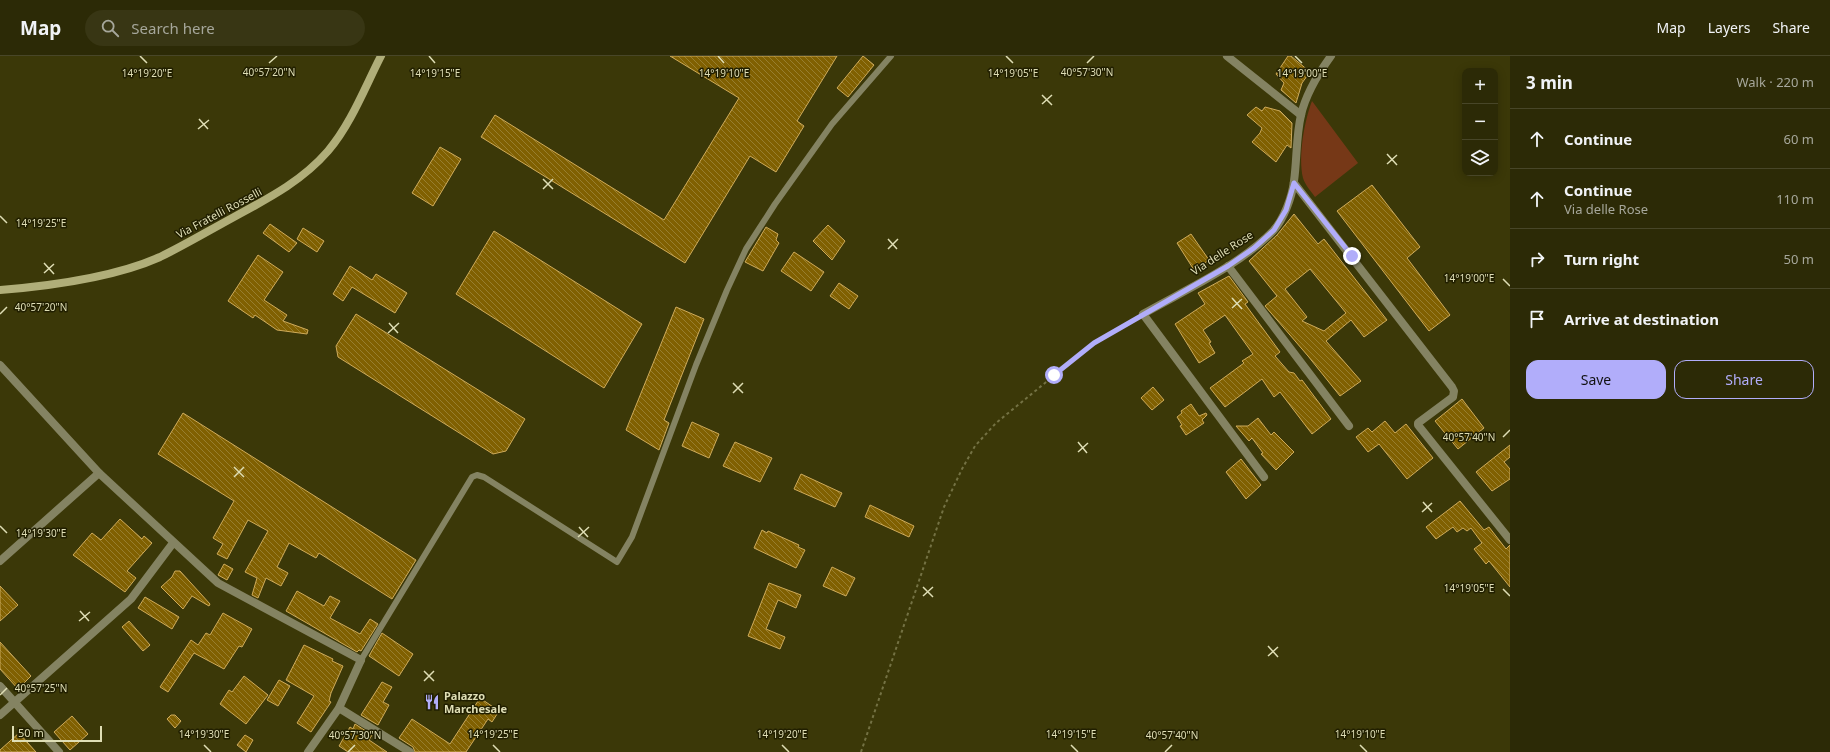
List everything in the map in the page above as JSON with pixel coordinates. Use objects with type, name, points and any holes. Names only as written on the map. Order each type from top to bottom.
[{"type":"main road","name":"Via Fratelli Rosselli","points":[[0,290],[40,287],[132,267],[160,256],[275,195],[296,182],[313,168],[329,150],[344,129],[381,56]]},
{"type":"street","points":[[1227,56],[1301,115]]},
{"type":"street","name":"Via delle Rose","points":[[1143,314],[1228,266],[1254,248],[1274,230],[1286,210],[1294,183],[1301,115],[1320,71],[1331,56]]},
{"type":"street","points":[[1294,183],[1452,387],[1454,391],[1453,397],[1418,423],[1418,425],[1510,540]]},
{"type":"street","points":[[1228,266],[1349,426]]},
{"type":"street","points":[[1143,314],[1264,477]]},
{"type":"street","points":[[0,366],[99,473],[218,583],[361,660],[339,708],[308,752]]},
{"type":"street","points":[[0,561],[99,473]]},
{"type":"street","points":[[0,715],[131,599],[173,543]]},
{"type":"street","points":[[0,686],[59,752]]},
{"type":"street","points":[[339,708],[410,752]]},
{"type":"lane","points":[[361,660],[472,477],[477,475],[484,477],[617,562],[632,537],[696,365],[727,290],[746,249],[775,204],[832,124],[891,56]]},
{"type":"path","points":[[861,752],[944,507],[975,446],[996,423],[1094,343],[1143,314]]},
{"type":"shaded area","points":[[1312,101],[1358,163],[1315,197],[1304,181],[1301,160],[1304,129]]},
{"type":"building","points":[[670,56],[837,56],[797,121],[804,126],[776,172],[750,156],[685,263],[481,137],[495,115],[664,220],[739,98]]},
{"type":"building","points":[[863,56],[874,65],[848,97],[837,88]]},
{"type":"building","points":[[1288,56],[1291,56],[1310,72],[1302,83],[1296,103],[1281,90],[1284,83],[1276,74]]},
{"type":"building","points":[[1256,107],[1262,111],[1265,107],[1280,111],[1292,123],[1291,148],[1287,145],[1276,162],[1252,142],[1260,133],[1262,128],[1247,115]]},
{"type":"building","points":[[440,147],[461,159],[433,206],[412,193]]},
{"type":"building","points":[[1372,185],[1420,247],[1407,258],[1450,315],[1429,331],[1337,211]]},
{"type":"building","points":[[1294,214],[1318,244],[1324,239],[1387,320],[1364,337],[1351,320],[1326,341],[1361,381],[1340,396],[1265,306],[1277,296],[1249,261],[1277,235]],"holes":[[[1310,269],[1346,313],[1324,331],[1302,321],[1307,317],[1285,289]]]},
{"type":"building","points":[[270,224],[297,243],[289,252],[263,233]]},
{"type":"building","points":[[828,225],[845,241],[832,260],[813,241]]},
{"type":"building","points":[[766,227],[778,234],[776,240],[779,243],[763,271],[745,262]]},
{"type":"building","points":[[303,228],[324,241],[317,252],[297,239]]},
{"type":"building","points":[[494,231],[642,324],[604,388],[456,294]]},
{"type":"building","points":[[1191,234],[1209,260],[1194,270],[1177,243]]},
{"type":"building","points":[[794,252],[824,272],[811,291],[781,271]]},
{"type":"building","points":[[258,255],[283,272],[264,300],[287,315],[283,321],[308,330],[307,334],[277,330],[255,315],[253,318],[228,301]]},
{"type":"building","points":[[350,266],[372,280],[376,274],[407,293],[395,313],[352,287],[343,301],[333,294]]},
{"type":"building","points":[[1229,276],[1248,302],[1245,304],[1280,352],[1275,356],[1289,372],[1294,373],[1300,381],[1302,380],[1331,419],[1312,434],[1280,392],[1274,397],[1262,379],[1225,407],[1210,388],[1244,363],[1242,361],[1253,354],[1225,315],[1203,330],[1211,342],[1209,343],[1215,353],[1199,363],[1175,324],[1205,304],[1198,293]]},
{"type":"building","points":[[839,283],[858,296],[849,309],[830,296]]},
{"type":"building","points":[[676,307],[704,319],[664,420],[669,423],[659,450],[626,430]]},
{"type":"building","points":[[356,314],[525,419],[506,451],[493,454],[338,357],[336,346]]},
{"type":"building","points":[[1153,387],[1164,400],[1152,410],[1141,398]]},
{"type":"building","points":[[1462,399],[1484,428],[1458,449],[1435,421]]},
{"type":"building","points":[[1191,404],[1199,416],[1206,413],[1207,415],[1202,420],[1204,423],[1186,435],[1180,426],[1182,425],[1177,417],[1182,413],[1181,411]]},
{"type":"building","points":[[183,413],[416,560],[392,599],[319,553],[316,558],[289,543],[277,567],[288,573],[281,586],[266,578],[258,598],[252,595],[257,578],[245,572],[268,531],[248,520],[227,559],[217,554],[223,544],[213,538],[234,501],[158,454]]},
{"type":"building","points":[[1258,418],[1271,435],[1274,432],[1294,452],[1276,470],[1261,454],[1263,453],[1252,438],[1249,441],[1236,426],[1248,426]]},
{"type":"building","points":[[1385,421],[1395,433],[1406,424],[1433,458],[1407,479],[1379,444],[1368,452],[1356,437],[1368,428],[1372,432]]},
{"type":"building","points":[[692,422],[719,434],[709,458],[682,446]]},
{"type":"building","points":[[735,442],[772,458],[760,482],[723,466]]},
{"type":"building","points":[[1510,445],[1510,457],[1504,462],[1510,469],[1510,479],[1492,491],[1476,472]]},
{"type":"building","points":[[1241,459],[1261,485],[1246,499],[1226,472]]},
{"type":"building","points":[[801,474],[842,493],[835,507],[794,489]]},
{"type":"building","points":[[1460,501],[1484,530],[1489,527],[1506,549],[1510,545],[1510,587],[1489,561],[1486,564],[1474,549],[1482,543],[1471,528],[1467,531],[1463,528],[1457,532],[1453,527],[1436,539],[1426,527]]},
{"type":"building","points":[[870,505],[914,526],[909,537],[865,517]]},
{"type":"building","points":[[120,519],[142,539],[144,536],[152,543],[127,571],[136,578],[125,592],[73,555],[92,533],[101,540]]},
{"type":"building","points":[[762,530],[767,533],[768,531],[799,545],[798,547],[805,550],[796,568],[754,548]]},
{"type":"building","points":[[224,564],[233,569],[227,580],[218,575]]},
{"type":"building","points":[[832,567],[855,578],[846,596],[823,586]]},
{"type":"building","points":[[175,571],[180,571],[210,604],[209,606],[192,596],[183,609],[161,587],[172,577]]},
{"type":"building","points":[[769,583],[801,595],[796,608],[778,600],[766,629],[785,637],[780,649],[748,636]]},
{"type":"building","points":[[0,586],[18,605],[0,621]]},
{"type":"building","points":[[297,591],[324,606],[330,596],[340,601],[330,618],[360,634],[370,619],[378,624],[361,651],[359,650],[357,652],[286,611]]},
{"type":"building","points":[[145,597],[179,617],[172,629],[138,608]]},
{"type":"building","points":[[223,613],[252,629],[242,647],[239,646],[224,669],[194,653],[168,692],[160,687],[191,640],[198,645],[206,633],[210,635]]},
{"type":"building","points":[[129,621],[150,645],[143,651],[122,627]]},
{"type":"building","points":[[382,633],[413,654],[399,676],[369,656]]},
{"type":"building","points":[[0,642],[31,676],[18,689],[0,669]]},
{"type":"building","points":[[304,645],[333,659],[332,661],[343,666],[331,693],[329,701],[331,702],[311,732],[297,723],[314,696],[286,680]]},
{"type":"building","points":[[244,676],[268,695],[246,724],[220,704],[229,690],[232,692]]},
{"type":"building","points":[[279,680],[290,686],[278,706],[267,700]]},
{"type":"building","points":[[382,682],[392,687],[383,702],[389,705],[378,725],[361,715]]},
{"type":"building","points":[[480,698],[499,711],[492,722],[488,719],[466,752],[415,752],[413,747],[399,738],[412,719],[450,744]]},
{"type":"building","points":[[171,715],[175,715],[181,721],[175,728],[167,719]]},
{"type":"building","points":[[72,716],[88,734],[70,750],[54,732]]},
{"type":"building","points":[[355,724],[372,735],[369,740],[387,752],[348,752],[339,746],[350,727],[353,729]]},
{"type":"building","points":[[19,733],[36,752],[0,752],[0,750]]},
{"type":"building","points":[[245,735],[253,740],[246,752],[237,745]]},
{"type":"place","name":"Palazzo Marchesale","points":[[432,702]]},
{"type":"route","points":[[1054,375],[1094,343],[1228,266],[1254,248],[1274,230],[1286,210],[1294,183],[1352,256]]}]
